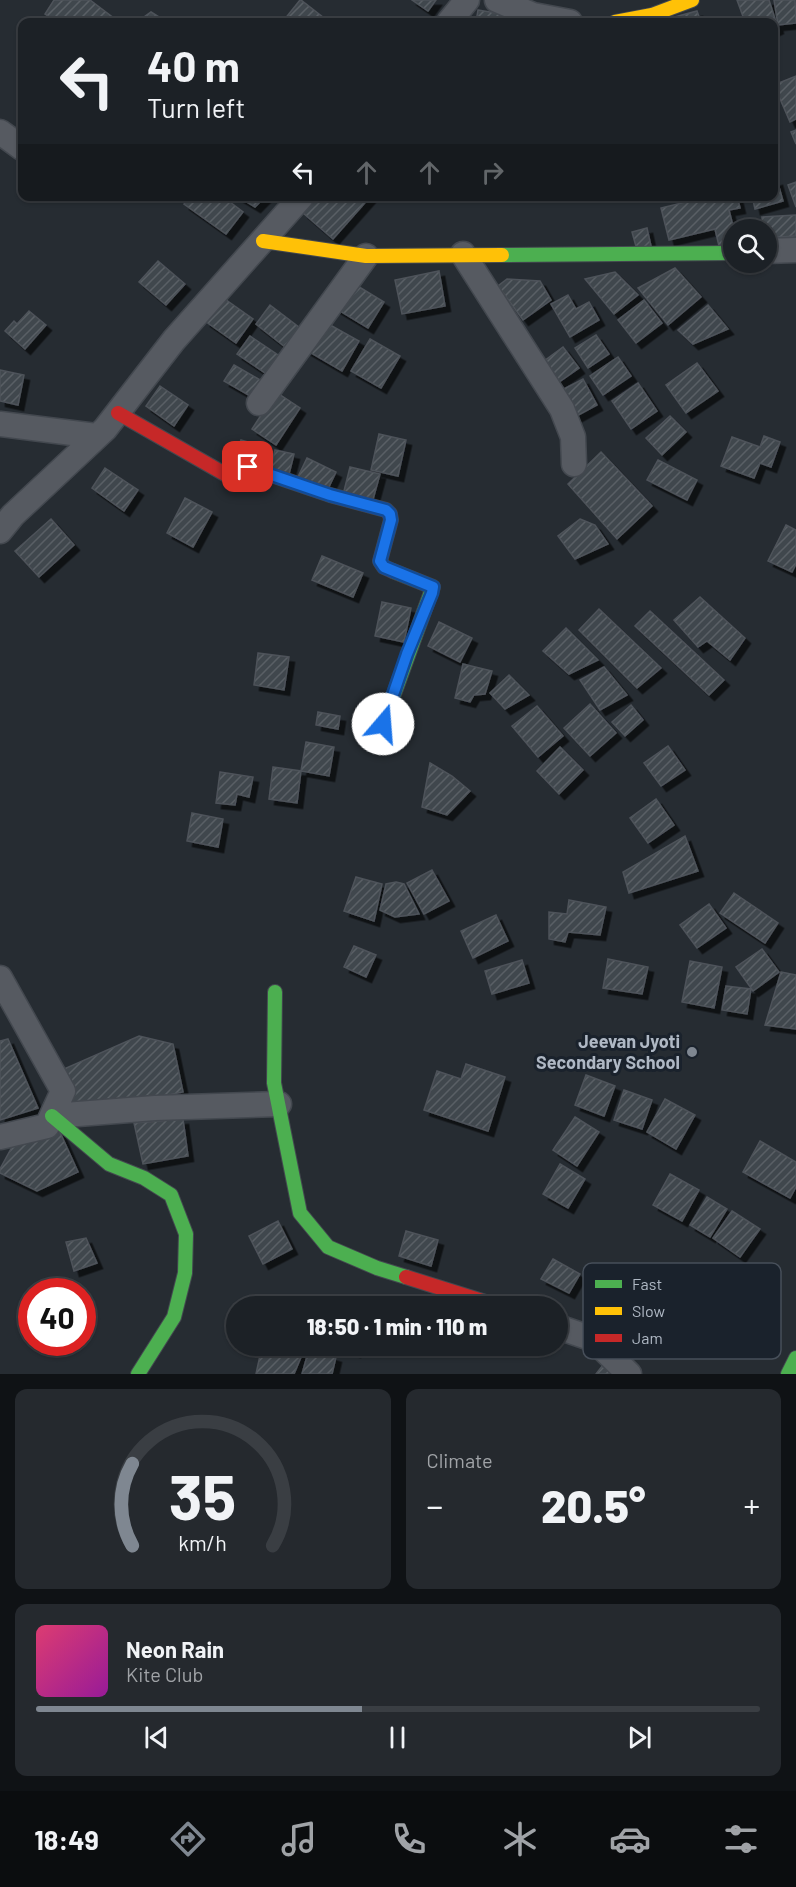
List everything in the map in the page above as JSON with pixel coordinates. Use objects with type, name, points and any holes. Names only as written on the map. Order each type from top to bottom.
[{"type":"street","points":[[451,18],[467,0]]},
{"type":"street","points":[[497,0],[533,15],[549,18]]},
{"type":"street","points":[[636,18],[652,15],[692,0]]},
{"type":"street","points":[[0,132],[18,145]]},
{"type":"street","points":[[0,531],[13,515],[118,413],[174,340],[298,201]]},
{"type":"street","points":[[263,241],[366,256],[723,253]]},
{"type":"street","points":[[777,251],[796,250]]},
{"type":"street","points":[[463,254],[562,409],[573,437],[574,464]]},
{"type":"street","points":[[259,403],[366,256]]},
{"type":"street","points":[[118,413],[230,477],[244,467],[248,467],[330,495],[386,510],[390,514],[391,520],[380,561],[384,567],[433,587],[383,724]]},
{"type":"street","points":[[0,424],[96,436]]},
{"type":"street","points":[[0,978],[63,1091],[47,1126],[0,1137]]},
{"type":"street","points":[[275,993],[274,1083],[300,1213],[328,1247],[377,1268],[466,1296]]},
{"type":"street","points":[[52,1116],[155,1108],[279,1104]]},
{"type":"street","points":[[52,1116],[109,1164],[144,1178],[171,1195],[186,1234],[185,1273],[174,1317],[138,1374]]},
{"type":"street","points":[[568,1330],[583,1336]]},
{"type":"street","points":[[788,1374],[796,1358]]},
{"type":"street","points":[[614,1359],[629,1374]]},
{"type":"building","points":[[54,0],[90,0],[114,18],[51,18],[45,14]]},
{"type":"building","points":[[301,0],[324,18],[286,18]]},
{"type":"building","points":[[412,0],[436,0],[428,11]]},
{"type":"building","points":[[737,0],[769,0],[775,18],[744,18]]},
{"type":"building","points":[[774,0],[795,0],[796,23],[778,25]]},
{"type":"building","points":[[478,10],[514,16],[514,18],[477,18]]},
{"type":"building","points":[[697,11],[700,18],[671,18]]},
{"type":"building","points":[[151,12],[161,18],[143,18]]},
{"type":"building","points":[[796,76],[796,119],[790,122],[778,94],[778,83]]},
{"type":"building","points":[[796,130],[796,144],[791,132]]},
{"type":"building","points":[[796,182],[796,207],[788,185]]},
{"type":"building","points":[[778,184],[783,201],[755,209],[753,201],[778,201]]},
{"type":"building","points":[[186,201],[229,201],[243,212],[226,234],[184,204]]},
{"type":"building","points":[[245,201],[261,201],[255,207]]},
{"type":"building","points":[[313,201],[367,201],[333,239],[303,213]]},
{"type":"building","points":[[690,201],[738,201],[740,208],[729,210],[731,219],[723,219],[723,245],[719,246],[715,229],[669,240],[661,208]]},
{"type":"building","points":[[796,215],[796,236],[777,237],[777,219],[762,219],[762,217]]},
{"type":"building","points":[[647,228],[651,246],[637,250],[632,232]]},
{"type":"building","points":[[158,261],[185,284],[166,305],[139,282]]},
{"type":"building","points":[[675,268],[701,297],[668,325],[638,288]]},
{"type":"building","points":[[439,271],[445,306],[402,314],[395,280]]},
{"type":"building","points":[[615,272],[638,295],[614,314],[585,279]]},
{"type":"building","points":[[507,279],[540,281],[551,300],[523,320],[498,286]]},
{"type":"building","points":[[351,282],[384,302],[368,328],[335,308]]},
{"type":"building","points":[[568,295],[576,309],[589,302],[599,320],[570,337],[551,304]]},
{"type":"building","points":[[222,297],[253,319],[236,343],[205,321]]},
{"type":"building","points":[[644,300],[662,323],[636,343],[618,320]]},
{"type":"building","points":[[270,305],[300,328],[285,347],[256,324]]},
{"type":"building","points":[[708,305],[728,329],[693,344],[678,330]]},
{"type":"building","points":[[29,311],[46,325],[25,349],[5,331],[14,321],[17,324]]},
{"type":"building","points":[[323,321],[359,341],[342,371],[306,350]]},
{"type":"building","points":[[596,335],[609,354],[588,368],[575,348]]},
{"type":"building","points":[[250,336],[281,357],[268,375],[237,354]]},
{"type":"building","points":[[370,339],[400,356],[381,388],[351,371]]},
{"type":"building","points":[[563,347],[579,368],[552,387],[536,367]]},
{"type":"building","points":[[618,357],[631,376],[603,395],[590,376]]},
{"type":"building","points":[[697,363],[718,391],[686,413],[666,385]]},
{"type":"building","points":[[234,365],[262,381],[252,397],[224,381]]},
{"type":"building","points":[[0,370],[24,375],[18,405],[0,401]]},
{"type":"building","points":[[583,379],[597,405],[573,418],[558,392]]},
{"type":"building","points":[[638,383],[657,411],[631,429],[612,401]]},
{"type":"building","points":[[160,386],[188,405],[174,426],[146,406]]},
{"type":"building","points":[[276,392],[300,408],[276,445],[252,429]]},
{"type":"building","points":[[670,416],[686,432],[662,455],[646,438]]},
{"type":"building","points":[[379,434],[406,440],[398,476],[371,470]]},
{"type":"building","points":[[764,436],[780,442],[771,467],[760,463],[754,478],[721,466],[732,437],[760,447]]},
{"type":"building","points":[[241,440],[266,447],[260,468],[234,460]]},
{"type":"building","points":[[275,450],[294,454],[288,478],[269,474]]},
{"type":"building","points":[[601,452],[652,506],[617,539],[568,484]]},
{"type":"building","points":[[307,458],[336,472],[326,493],[297,479]]},
{"type":"building","points":[[658,460],[697,480],[687,500],[647,480]]},
{"type":"building","points":[[350,467],[380,474],[372,503],[343,495]]},
{"type":"building","points":[[105,468],[138,490],[124,511],[92,488]]},
{"type":"building","points":[[185,498],[212,512],[193,547],[167,533]]},
{"type":"building","points":[[51,519],[74,545],[39,577],[15,551]]},
{"type":"building","points":[[580,519],[595,525],[608,544],[575,559],[558,536]]},
{"type":"building","points":[[786,525],[796,530],[796,564],[792,572],[768,561]]},
{"type":"building","points":[[322,556],[363,573],[353,597],[312,580]]},
{"type":"building","points":[[700,597],[745,638],[730,660],[707,641],[698,647],[674,620]]},
{"type":"building","points":[[382,602],[411,608],[404,642],[375,636]]},
{"type":"building","points":[[599,609],[661,668],[637,688],[579,630]]},
{"type":"building","points":[[650,611],[724,680],[709,695],[635,626]]},
{"type":"building","points":[[439,622],[472,638],[460,662],[428,646]]},
{"type":"building","points":[[566,628],[598,660],[569,674],[543,651]]},
{"type":"building","points":[[258,653],[289,657],[284,690],[254,685]]},
{"type":"building","points":[[463,664],[492,671],[485,694],[474,695],[470,702],[455,698]]},
{"type":"building","points":[[604,667],[627,695],[600,710],[580,680]]},
{"type":"building","points":[[509,675],[529,695],[505,709],[490,693]]},
{"type":"building","points":[[590,704],[616,733],[590,756],[564,728]]},
{"type":"building","points":[[631,705],[643,720],[625,736],[612,722]]},
{"type":"building","points":[[537,706],[563,736],[538,757],[512,726]]},
{"type":"building","points":[[318,712],[340,716],[338,729],[316,725]]},
{"type":"building","points":[[306,742],[334,747],[329,776],[301,771]]},
{"type":"building","points":[[668,746],[685,770],[661,786],[644,763]]},
{"type":"building","points":[[560,747],[583,770],[559,794],[537,771]]},
{"type":"building","points":[[430,763],[452,776],[470,791],[447,815],[422,807]]},
{"type":"building","points":[[273,767],[301,771],[297,803],[269,799]]},
{"type":"building","points":[[220,772],[253,777],[249,797],[237,794],[235,805],[216,803]]},
{"type":"building","points":[[656,799],[674,825],[648,843],[630,818]]},
{"type":"building","points":[[192,813],[223,819],[218,847],[187,841]]},
{"type":"building","points":[[685,836],[698,871],[629,893],[623,872]]},
{"type":"building","points":[[432,870],[449,901],[424,914],[407,883]]},
{"type":"building","points":[[356,877],[382,884],[374,921],[344,911]]},
{"type":"building","points":[[396,882],[404,884],[419,914],[395,917],[380,910],[386,884]]},
{"type":"building","points":[[734,893],[778,923],[765,943],[720,913]]},
{"type":"building","points":[[569,900],[606,907],[600,935],[568,932],[565,942],[549,939],[549,912],[567,914]]},
{"type":"building","points":[[709,904],[726,928],[697,948],[680,925]]},
{"type":"building","points":[[496,915],[508,941],[473,958],[461,931]]},
{"type":"building","points":[[354,946],[376,955],[366,977],[344,967]]},
{"type":"building","points":[[762,949],[779,972],[753,991],[736,967]]},
{"type":"building","points":[[608,959],[648,967],[642,994],[603,988]]},
{"type":"building","points":[[522,960],[529,983],[492,994],[485,971]]},
{"type":"building","points":[[690,961],[722,967],[714,1008],[682,1002]]},
{"type":"building","points":[[781,972],[796,975],[796,1029],[765,1025]]},
{"type":"building","points":[[726,986],[751,989],[747,1014],[722,1010]]},
{"type":"building","points":[[139,1036],[173,1044],[183,1092],[78,1113],[57,1072]]},
{"type":"building","points":[[8,1039],[38,1108],[0,1120],[0,1041]]},
{"type":"building","points":[[466,1064],[505,1077],[488,1131],[424,1110],[437,1071],[461,1079]]},
{"type":"building","points":[[586,1075],[615,1086],[604,1116],[575,1105]]},
{"type":"building","points":[[624,1090],[652,1100],[642,1129],[614,1120]]},
{"type":"building","points":[[665,1099],[695,1115],[676,1149],[647,1132]]},
{"type":"building","points":[[575,1117],[599,1132],[577,1166],[553,1150]]},
{"type":"building","points":[[183,1119],[188,1156],[143,1164],[134,1123]]},
{"type":"building","points":[[59,1130],[78,1172],[37,1191],[0,1173],[13,1145]]},
{"type":"building","points":[[760,1141],[796,1162],[796,1187],[790,1198],[743,1172]]},
{"type":"building","points":[[560,1164],[585,1179],[568,1208],[543,1194]]},
{"type":"building","points":[[670,1174],[699,1190],[682,1221],[653,1205]]},
{"type":"building","points":[[707,1197],[727,1209],[710,1237],[690,1225]]},
{"type":"building","points":[[732,1211],[760,1229],[740,1257],[713,1238]]},
{"type":"building","points":[[278,1221],[292,1249],[263,1264],[249,1236]]},
{"type":"building","points":[[406,1231],[438,1240],[431,1266],[399,1256]]},
{"type":"building","points":[[86,1238],[97,1263],[74,1271],[66,1242]]},
{"type":"building","points":[[553,1259],[580,1274],[569,1293],[541,1279]]},
{"type":"building","points":[[260,1356],[302,1356],[294,1374],[256,1374]]},
{"type":"building","points":[[307,1356],[336,1357],[332,1374],[302,1374]]},
{"type":"building","points":[[606,1361],[624,1374],[596,1374]]},
{"type":"traffic: fast","points":[[502,255],[723,253]]},
{"type":"traffic: fast","points":[[383,724],[433,587],[393,571]]},
{"type":"traffic: fast","points":[[275,992],[274,1083],[300,1213],[328,1247],[377,1268],[406,1277]]},
{"type":"traffic: fast","points":[[52,1116],[109,1164],[144,1178],[171,1195],[186,1234],[185,1273],[174,1317],[138,1374]]},
{"type":"traffic: fast","points":[[788,1374],[796,1358]]},
{"type":"traffic: slow","points":[[636,18],[652,15],[692,0]]},
{"type":"traffic: slow","points":[[263,241],[366,256],[502,255]]},
{"type":"traffic: jam","points":[[118,413],[230,477],[244,467],[248,467],[330,495],[386,510],[391,520],[380,561],[384,567],[393,571]]},
{"type":"traffic: jam","points":[[406,1277],[466,1296]]},
{"type":"place","name":"Jeevan Jyoti Secondary School","points":[[692,1052]]},
{"type":"route","points":[[248,467],[330,495],[386,510],[391,520],[380,561],[384,567],[433,587],[383,724]]}]
